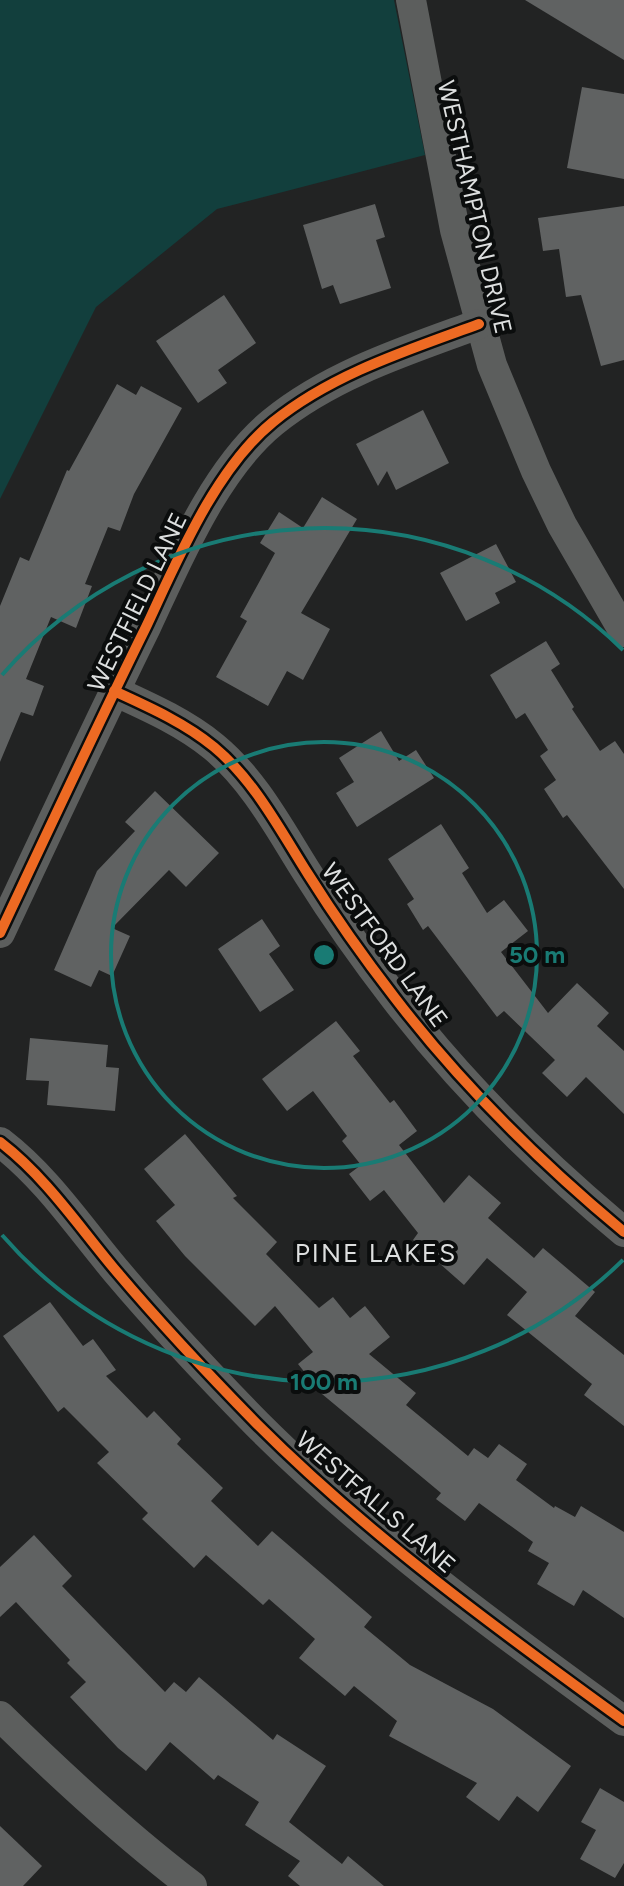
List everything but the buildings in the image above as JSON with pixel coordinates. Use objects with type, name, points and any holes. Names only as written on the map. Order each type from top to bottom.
[{"type":"street","name":"WESTHAMPTON DRIVE","points":[[411,0],[440,165],[492,365],[543,485],[589,575],[624,632]]},
{"type":"street","name":"WESTFIELD LANE","points":[[0,933],[192,531],[244,453],[269,425],[300,401],[385,359],[479,324]]},
{"type":"street","name":"WESTFORD LANE","points":[[114,691],[186,727],[215,748],[239,772],[346,933],[398,1002],[538,1157],[624,1232]]},
{"type":"street","name":"WESTFALLS LANE","points":[[0,1142],[36,1173],[119,1274],[256,1422],[307,1472],[505,1635],[624,1721]]},
{"type":"street","points":[[0,1716],[88,1800],[192,1886]]},
{"type":"shaded area","points":[[0,0],[394,0],[425,155],[217,209],[96,307],[0,499]]},
{"type":"cycle path","points":[[0,933],[199,517],[233,465],[273,422],[320,390],[372,365],[479,324]]},
{"type":"cycle path","points":[[114,691],[179,723],[229,760],[266,807],[350,937],[420,1030],[503,1121],[624,1232]]},
{"type":"cycle path","points":[[0,1142],[48,1187],[117,1272],[186,1349],[299,1465],[434,1580],[624,1721]]},
{"type":"district","name":"PINE LAKES","points":[[376,1253]]}]
